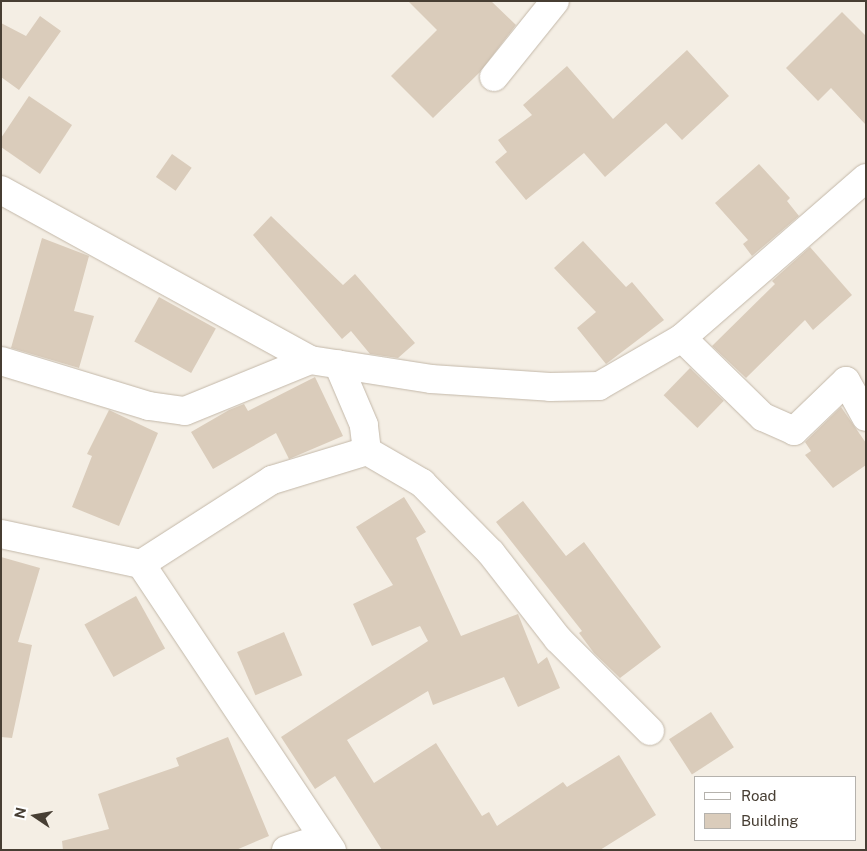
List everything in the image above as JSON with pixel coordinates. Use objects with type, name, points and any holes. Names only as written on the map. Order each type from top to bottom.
[{"type":"street","points":[[494,77],[555,1]]},
{"type":"street","points":[[1,190],[310,360],[431,379],[599,386],[682,338],[866,178]]},
{"type":"street","points":[[682,338],[763,417],[786,427],[794,430],[846,381],[866,417]]},
{"type":"street","points":[[1,361],[149,406],[185,411],[310,360]]},
{"type":"street","points":[[338,364],[364,425],[367,451]]},
{"type":"street","points":[[141,564],[272,480],[367,451],[422,483],[491,553],[558,639],[650,731]]},
{"type":"street","points":[[1,534],[141,564],[327,844],[286,850]]},
{"type":"building","points":[[408,1],[491,1],[516,25],[480,72],[433,118],[391,76],[437,30]]},
{"type":"building","points":[[842,12],[866,36],[866,125],[831,88],[818,101],[786,68]]},
{"type":"building","points":[[40,16],[61,31],[19,90],[1,77],[1,23],[26,36]]},
{"type":"building","points":[[687,50],[729,96],[682,140],[666,123],[605,177],[584,153],[526,200],[495,162],[507,152],[498,140],[532,115],[523,105],[567,66],[613,119]]},
{"type":"building","points":[[29,96],[72,125],[40,174],[1,147],[1,138]]},
{"type":"building","points":[[172,154],[192,168],[176,191],[156,177]]},
{"type":"building","points":[[759,164],[790,198],[787,201],[799,216],[752,256],[743,244],[748,240],[715,203]]},
{"type":"building","points":[[271,216],[343,285],[355,274],[415,343],[398,358],[370,354],[351,331],[342,339],[253,235]]},
{"type":"building","points":[[42,238],[89,256],[74,311],[94,316],[79,368],[11,348]]},
{"type":"building","points":[[583,241],[626,287],[632,282],[664,320],[606,364],[577,328],[596,312],[554,268]]},
{"type":"building","points":[[810,247],[852,295],[813,330],[805,320],[746,378],[712,346],[775,284],[772,281]]},
{"type":"building","points":[[159,297],[216,329],[191,373],[134,342]]},
{"type":"building","points":[[690,368],[724,401],[697,428],[664,395]]},
{"type":"building","points":[[315,377],[343,436],[289,459],[276,433],[213,469],[191,432],[229,410],[244,404],[248,411]]},
{"type":"building","points":[[841,407],[866,443],[866,465],[833,488],[805,455],[811,451],[805,442]]},
{"type":"building","points":[[109,410],[158,433],[119,526],[72,507],[92,456],[87,454]]},
{"type":"building","points":[[404,497],[426,532],[416,538],[461,636],[518,614],[538,664],[547,657],[560,688],[518,707],[504,677],[433,705],[428,691],[347,740],[374,783],[436,743],[482,816],[489,812],[497,826],[563,782],[567,787],[619,755],[656,815],[600,850],[382,850],[335,776],[315,789],[281,737],[428,641],[420,626],[372,646],[353,604],[393,585],[356,527]]},
{"type":"building","points":[[523,501],[566,556],[584,542],[661,647],[620,678],[594,653],[579,633],[582,631],[496,522]]},
{"type":"building","points":[[1,557],[40,568],[18,642],[32,645],[12,738],[1,737]]},
{"type":"building","points":[[136,596],[165,648],[113,677],[84,625]]},
{"type":"building","points":[[284,632],[302,675],[255,695],[237,652]]},
{"type":"building","points":[[711,712],[734,747],[692,774],[669,739]]},
{"type":"building","points":[[228,737],[269,836],[236,850],[63,850],[62,841],[109,829],[98,794],[179,766],[176,758]]}]
